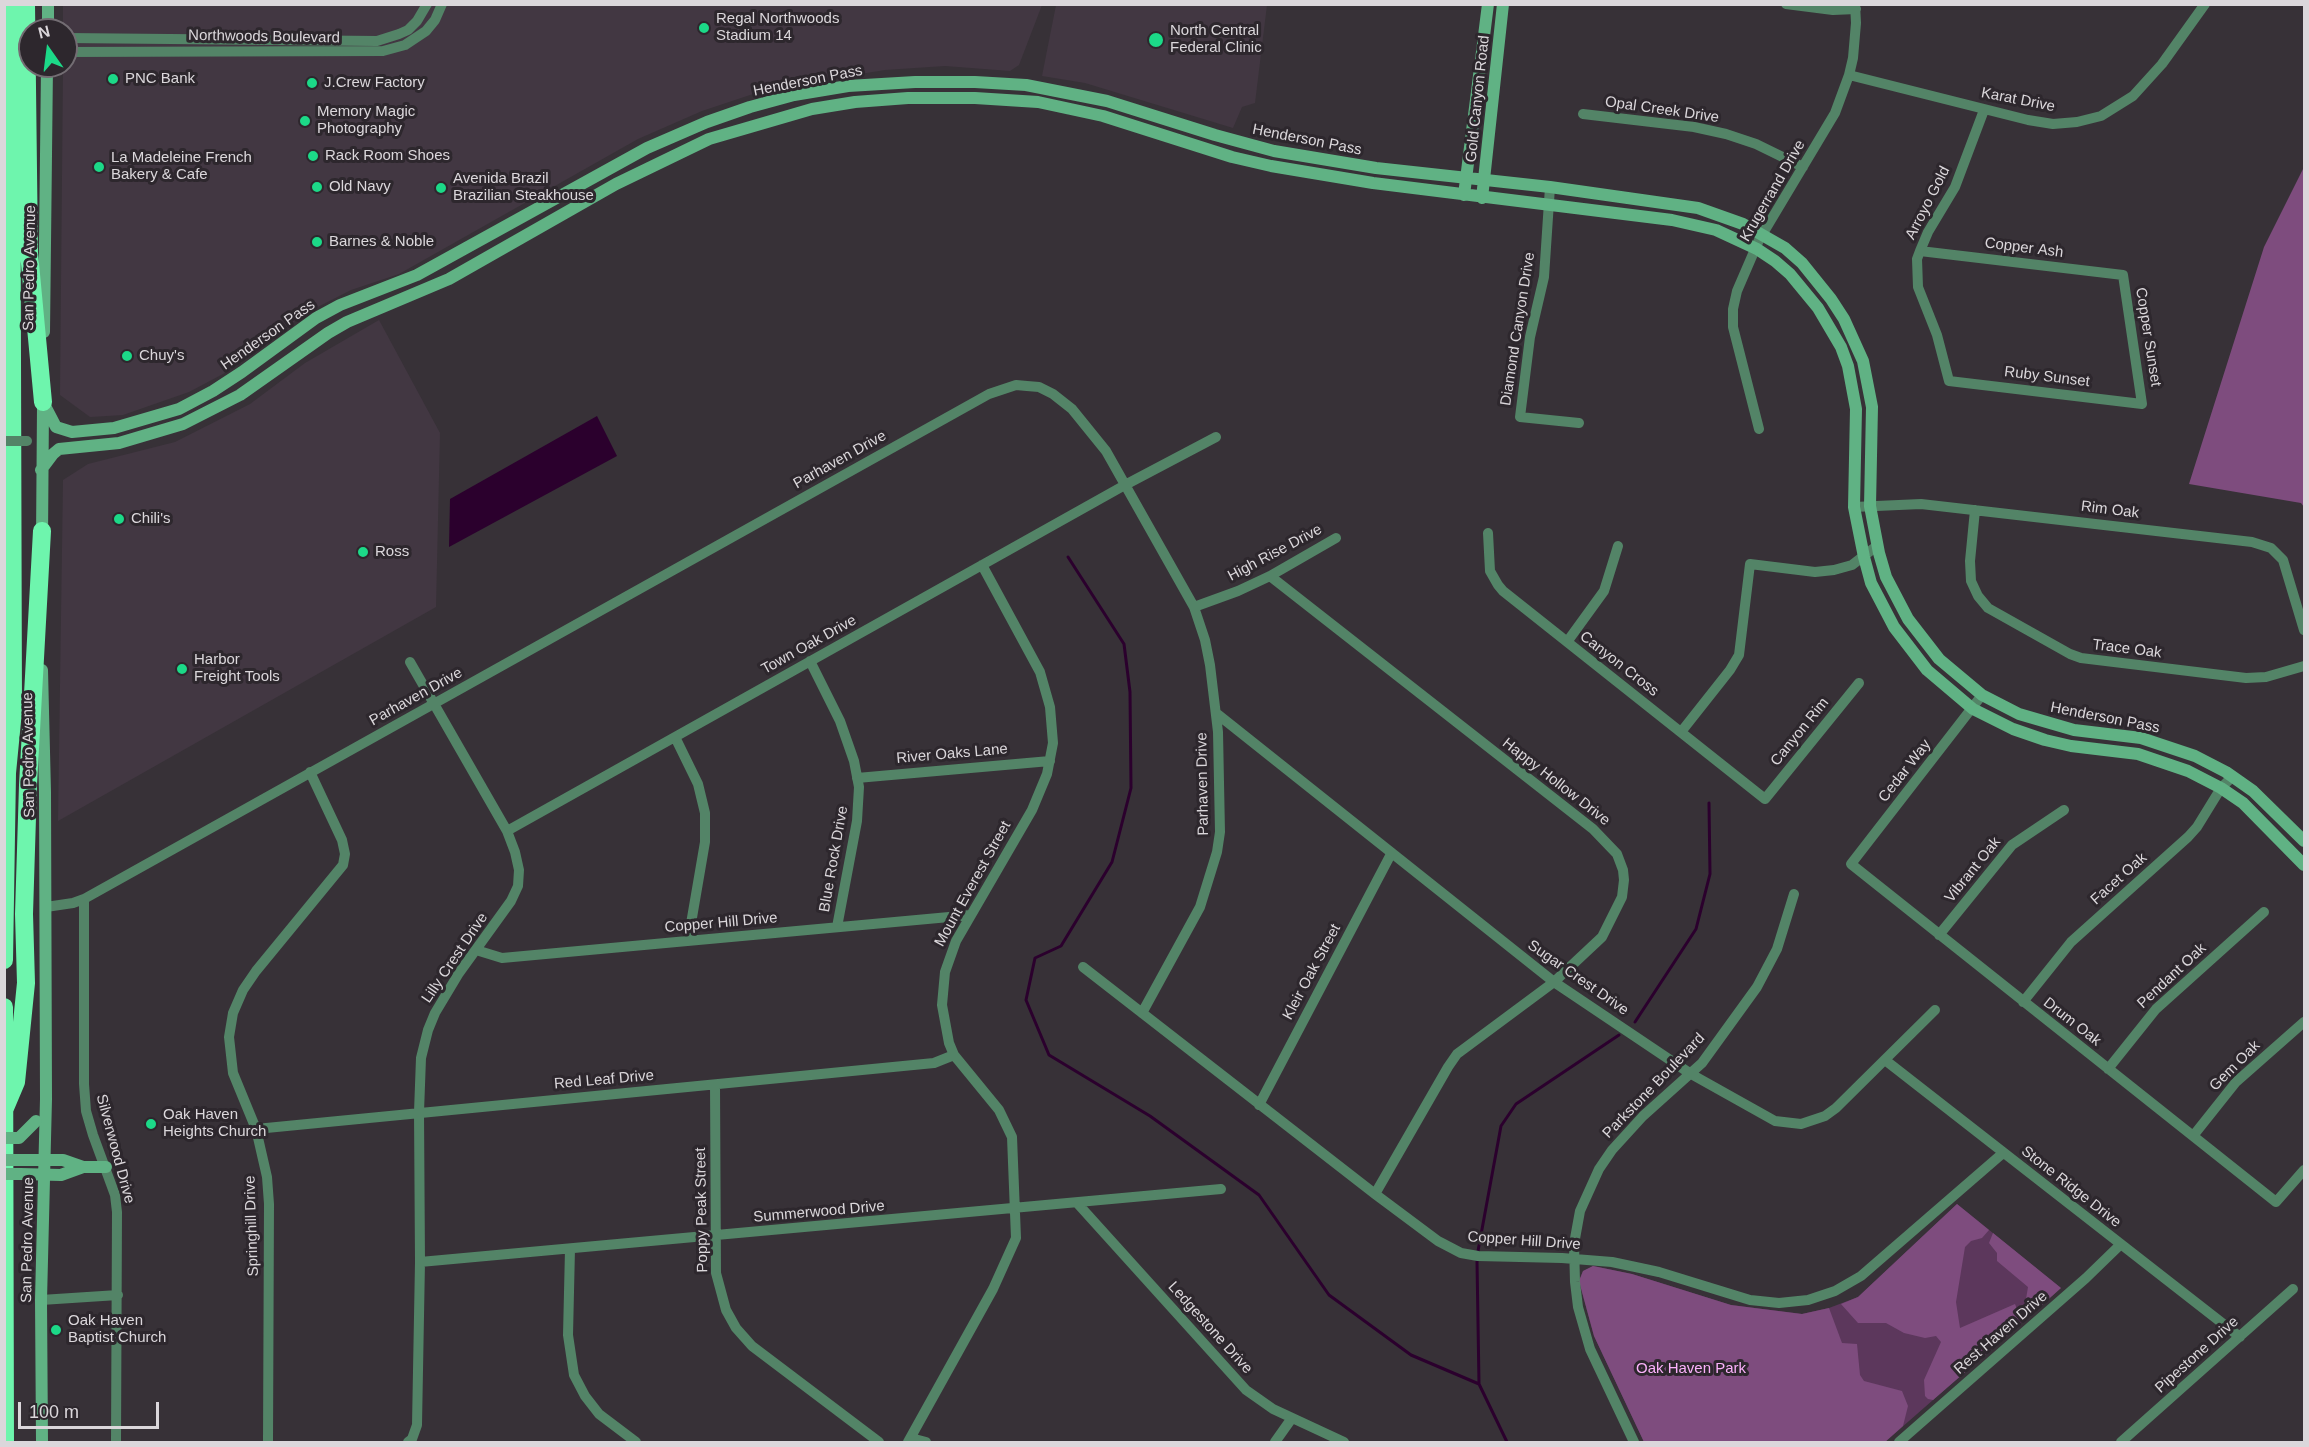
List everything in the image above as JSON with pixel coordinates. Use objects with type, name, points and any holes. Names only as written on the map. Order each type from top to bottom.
[{"type":"highway","points":[[4,960],[7,773],[13,711],[11,4]]},
{"type":"highway","points":[[26,4],[29,253],[43,402]]},
{"type":"highway","points":[[5,1108],[16,1082],[26,983],[24,915],[27,796],[42,531]]},
{"type":"highway","points":[[4,751],[7,773]]},
{"type":"highway","points":[[4,1007],[5,1443]]},
{"type":"street","name":"Northwoods Boulevard","points":[[78,38],[377,41],[408,30],[417,21],[427,4]]},
{"type":"street","name":"Northwoods Boulevard","points":[[78,52],[383,51],[405,45],[426,31],[435,20],[442,4]]},
{"type":"street","name":"Gold Canyon Road","points":[[1464,195],[1488,4]]},
{"type":"street","name":"Gold Canyon Road","points":[[1482,198],[1503,4]]},
{"type":"street","points":[[1786,4],[1833,10],[1856,7]]},
{"type":"street","name":"Karat Drive","points":[[1849,75],[2028,120],[2053,124],[2077,122],[2112,110],[2142,88],[2163,64],[2205,4]]},
{"type":"street","name":"Krugerrand Drive","points":[[1759,429],[1735,340],[1732,318],[1737,291],[1762,234],[1835,113],[1849,75],[1856,36],[1856,7]]},
{"type":"street","name":"San Pedro Avenue","points":[[42,1443],[41,1300],[46,1099],[46,907],[42,442],[47,78]]},
{"type":"street","name":"Henderson Pass","points":[[43,402],[56,427],[72,432],[114,428],[178,409],[213,391],[242,372],[316,318],[340,305],[417,275],[647,148],[750,107],[848,86],[915,82],[1026,85],[1107,100],[1215,135],[1274,151],[1376,168],[1550,187],[1698,208],[1732,219],[1785,248],[1802,263],[1831,299],[1855,340],[1863,361],[1872,407],[1870,506],[1886,577],[1908,619],[1922,639],[1957,676],[1982,695],[2019,714],[2074,730],[2142,738],[2195,756],[2253,791],[2304,841]]},
{"type":"street","points":[[848,86],[855,102]]},
{"type":"street","name":"Henderson Pass","points":[[42,470],[59,449],[119,443],[183,424],[240,395],[347,322],[448,279],[623,180],[709,139],[812,109],[855,102],[908,98],[975,98],[1038,102],[1103,116],[1232,157],[1270,166],[1482,198],[1694,224],[1736,238],[1757,249],[1790,274],[1818,308],[1841,347],[1848,366],[1856,409],[1854,507],[1864,557],[1871,583],[1909,649],[1947,688],[1973,709],[2013,729],[2071,746],[2138,754],[2163,761],[2221,788],[2243,803],[2304,865]]},
{"type":"street","name":"Arroyo Gold","points":[[1949,381],[1937,335],[1918,286],[1916,271],[1920,251],[1928,232],[1955,187],[1984,110]]},
{"type":"street","name":"Opal Creek Drive","points":[[1582,114],[1726,134],[1756,144],[1803,167]]},
{"type":"street","points":[[680,134],[687,149]]},
{"type":"street","name":"Diamond Canyon Drive","points":[[1550,187],[1544,277],[1530,337],[1520,417],[1579,423]]},
{"type":"street","points":[[531,212],[540,227]]},
{"type":"street","name":"Copper Ash","points":[[1920,251],[2123,275]]},
{"type":"street","name":"Copper Sunset","points":[[2123,275],[2142,404]]},
{"type":"street","name":"Ruby Sunset","points":[[1949,381],[2142,404]]},
{"type":"street","name":"Parhaven Drive","points":[[46,907],[73,903],[84,898],[989,394],[1016,386],[1039,387],[1053,394],[1072,410],[1106,451],[1194,607],[1207,648],[1216,713],[1220,832],[1213,872],[1200,907],[1142,1013]]},
{"type":"street","points":[[213,391],[221,405]]},
{"type":"street","name":"Town Oak Drive","points":[[507,831],[1125,484],[1216,436]]},
{"type":"street","points":[[4,441],[42,442]]},
{"type":"street","name":"Rim Oak","points":[[1854,507],[1921,504],[2252,542],[2271,548],[2283,560],[2304,630]]},
{"type":"street","name":"Trace Oak","points":[[1975,510],[1970,561],[1971,581],[1978,596],[1988,608],[2070,654],[2081,658],[2246,678],[2266,677],[2304,666]]},
{"type":"street","name":"Canyon Cross","points":[[1488,533],[1490,571],[1498,585],[1765,800]]},
{"type":"street","name":"High Rise Drive","points":[[1194,607],[1232,594],[1270,576],[1336,538]]},
{"type":"street","points":[[1681,732],[1739,656],[1750,564],[1824,572],[1852,565],[1878,545]]},
{"type":"street","points":[[1567,642],[1604,591],[1618,546]]},
{"type":"street","name":"Mount Everest Street","points":[[909,1440],[1014,1247],[1016,1238],[1012,1137],[999,1110],[954,1055],[949,1043],[944,1016],[943,982],[956,941],[1032,810],[1050,761],[1053,743],[1050,706],[1040,672],[982,565]]},
{"type":"street","name":"Happy Hollow Drive","points":[[1270,576],[1593,829],[1617,854],[1623,870],[1622,897],[1602,937],[1554,982],[1457,1054],[1375,1194]]},
{"type":"street","name":"Lilly Crest Drive","points":[[408,1443],[417,1425],[420,1262],[418,1112],[421,1058],[428,1030],[446,993],[512,902],[518,886],[519,870],[507,831],[410,662]]},
{"type":"street","name":"Blue Rock Drive","points":[[810,662],[840,721],[854,761],[859,787],[858,821],[837,927]]},
{"type":"street","name":"Canyon Rim","points":[[1765,800],[1859,683]]},
{"type":"street","name":"Cedar Way","points":[[1851,864],[1982,695]]},
{"type":"street","name":"Sugar Crest Drive","points":[[1216,713],[1554,982],[1691,1074],[1775,1121],[1801,1124],[1825,1116],[1836,1108],[1935,1010]]},
{"type":"street","points":[[675,737],[698,784],[705,813],[705,842],[688,941]]},
{"type":"street","name":"River Oaks Lane","points":[[857,778],[1050,761]]},
{"type":"street","name":"Springhill Drive","points":[[268,1443],[269,1204],[266,1168],[256,1129],[236,1084],[230,1062],[229,1037],[233,1013],[243,990],[343,865],[345,855],[342,840],[310,772]]},
{"type":"street","name":"Facet Oak","points":[[2023,1002],[2071,942],[2188,837],[2197,827],[2221,788],[2232,777]]},
{"type":"street","name":"Vibrant Oak","points":[[1940,935],[2012,845],[2064,810]]},
{"type":"street","name":"Kleir Oak Street","points":[[1259,1105],[1391,854]]},
{"type":"street","name":"Drum Oak","points":[[1851,864],[2276,1202],[2304,1170]]},
{"type":"street","name":"Parkstone Boulevard","points":[[1634,1443],[1584,1333],[1575,1282],[1575,1234],[1580,1211],[1599,1169],[1626,1132],[1691,1074],[1710,1053],[1768,969],[1777,949],[1794,894]]},
{"type":"street","name":"Silverwood Drive","points":[[84,898],[86,1111],[116,1196],[118,1295],[116,1443]]},
{"type":"street","name":"Pendant Oak","points":[[2108,1069],[2156,1009],[2264,912]]},
{"type":"street","name":"Copper Hill Drive","points":[[476,950],[502,958],[971,915]]},
{"type":"street","name":"Copper Hill Drive","points":[[1083,968],[1375,1194],[1438,1241],[1461,1253],[1478,1256],[1612,1262],[1659,1272],[1750,1300],[1779,1303],[1808,1300],[1835,1291],[1861,1276],[2003,1153]]},
{"type":"street","name":"Gem Oak","points":[[2193,1136],[2236,1083],[2304,1022]]},
{"type":"street","name":"Red Leaf Drive","points":[[256,1129],[934,1063],[954,1055]]},
{"type":"street","name":"Stone Ridge Drive","points":[[1885,1060],[2240,1337]]},
{"type":"street","name":"Poppy Peak Street","points":[[715,1085],[717,1273],[722,1300],[730,1319],[742,1336],[759,1353],[879,1443]]},
{"type":"street","points":[[4,1138],[19,1138],[36,1122],[46,1099]]},
{"type":"street","points":[[4,1160],[63,1160],[83,1167],[106,1167]]},
{"type":"street","points":[[4,1174],[61,1175],[83,1167]]},
{"type":"street","name":"Summerwood Drive","points":[[420,1262],[715,1237],[1221,1189]]},
{"type":"street","name":"Ledgestone Drive","points":[[1077,1204],[1246,1390],[1273,1409],[1344,1443]]},
{"type":"street","name":"Rest Haven Drive","points":[[1899,1443],[2086,1278],[2120,1245]]},
{"type":"street","points":[[570,1249],[568,1335],[574,1375],[585,1396],[599,1414],[636,1443]]},
{"type":"street","name":"Pipestone Drive","points":[[2121,1443],[2293,1289]]},
{"type":"street","points":[[41,1300],[118,1295]]},
{"type":"street","points":[[1275,1443],[1292,1418]]},
{"type":"street","points":[[909,1440],[926,1443]]},
{"type":"shaded area","points":[[63,5],[1042,5],[1019,65],[1010,71],[945,66],[885,70],[768,89],[702,111],[638,139],[399,274],[351,290],[306,313],[223,374],[189,392],[123,415],[90,417],[60,395],[63,78],[78,78],[78,18],[63,18]]},
{"type":"shaded area","name":"North Central Federal Clinic","points":[[1056,5],[1267,5],[1255,103],[1242,107],[1233,128],[1085,83],[1042,76]]},
{"type":"shaded area","points":[[379,320],[440,433],[436,607],[58,821],[63,480],[88,464],[175,442],[250,404],[305,363]]},
{"type":"shaded area","points":[[597,416],[617,456],[449,547],[450,499]]},
{"type":"green space","points":[[2304,167],[2304,507],[2301,503],[2189,484],[2264,247]]},
{"type":"green space","name":"Oak Haven Park","points":[[1957,1204],[2061,1288],[1885,1442],[1644,1442],[1594,1336],[1579,1281],[1583,1271],[1593,1266],[1632,1274],[1731,1305],[1802,1314],[1829,1308],[1858,1297]]},
{"type":"green space","points":[[1957,1204],[1989,1230],[1982,1238],[1971,1241],[1965,1247],[1956,1302],[1960,1328],[2015,1304],[2019,1314],[2017,1327],[1933,1400],[1925,1396],[1924,1380],[1941,1342],[1936,1336],[1925,1338],[1904,1333],[1886,1323],[1858,1323],[1841,1304],[1858,1297]]},
{"type":"green space","points":[[1993,1233],[2061,1288],[2032,1314],[2026,1310],[2025,1305],[2028,1287],[1997,1261],[1997,1253],[1989,1243]]},
{"type":"green space","name":"Oak Haven Park","points":[[1593,1266],[1632,1274],[1731,1305],[1802,1314],[1829,1308],[1842,1343],[1857,1344],[1860,1375],[1864,1381],[1902,1391],[1908,1406],[1903,1426],[1885,1442],[1644,1442],[1594,1336],[1579,1281],[1583,1271]]},
{"type":"waterway","points":[[1068,557],[1124,644],[1130,692],[1131,788],[1112,862],[1061,946],[1035,958],[1026,1000],[1049,1055],[1150,1116],[1259,1195],[1329,1295],[1411,1355],[1479,1384],[1507,1442]]},
{"type":"waterway","points":[[1635,1022],[1696,929],[1710,874],[1709,803]]},
{"type":"waterway","points":[[1478,1251],[1501,1126],[1516,1104],[1619,1035]]},
{"type":"waterway","points":[[1477,1261],[1479,1384]]},
{"type":"place","name":"Regal Northwoods Stadium 14","points":[[704,28]]},
{"type":"place","name":"North Central Federal Clinic","points":[[1156,40]]},
{"type":"place","name":"PNC Bank","points":[[113,79]]},
{"type":"place","name":"J.Crew Factory","points":[[312,83]]},
{"type":"place","name":"Memory Magic Photography","points":[[305,121]]},
{"type":"place","name":"Rack Room Shoes","points":[[313,156]]},
{"type":"place","name":"La Madeleine French Bakery & Cafe","points":[[99,167]]},
{"type":"place","name":"Old Navy","points":[[317,187]]},
{"type":"place","name":"Avenida Brazil Brazilian Steakhouse","points":[[441,188]]},
{"type":"place","name":"Barnes & Noble","points":[[317,242]]},
{"type":"place","name":"Chuy's","points":[[127,356]]},
{"type":"place","name":"Chili's","points":[[119,519]]},
{"type":"place","name":"Ross","points":[[363,552]]},
{"type":"place","name":"Harbor Freight Tools","points":[[182,669]]},
{"type":"place","name":"Oak Haven Heights Church","points":[[151,1124]]},
{"type":"place","name":"Oak Haven Baptist Church","points":[[56,1330]]}]
